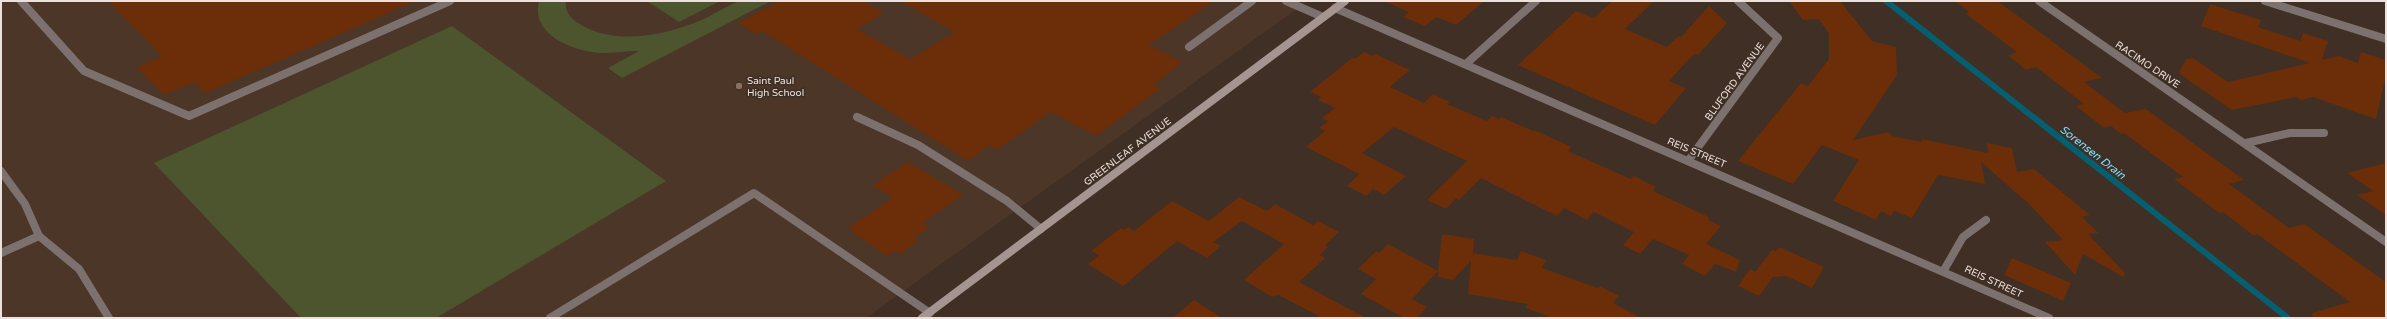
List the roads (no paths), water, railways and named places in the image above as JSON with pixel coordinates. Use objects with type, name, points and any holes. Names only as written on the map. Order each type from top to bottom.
[{"type":"main road","name":"GREENLEAF AVENUE","points":[[926,315],[1345,1]]},
{"type":"street","points":[[21,1],[84,71],[189,116],[450,1]]},
{"type":"street","points":[[1188,47],[1252,1]]},
{"type":"street","points":[[1286,1],[1323,17]]},
{"type":"street","points":[[1467,63],[1536,1]]},
{"type":"street","name":"BLUFORD AVENUE","points":[[1688,161],[1778,38],[1738,1]]},
{"type":"street","name":"RACIMO DRIVE","points":[[2039,1],[2246,143],[2386,242]]},
{"type":"street","points":[[2265,1],[2386,38]]},
{"type":"street","name":"REIS STREET","points":[[1335,8],[1467,63],[1688,161],[1944,270],[2049,318]]},
{"type":"street","points":[[857,117],[918,145],[1007,201],[1041,229]]},
{"type":"street","points":[[2246,143],[2290,133],[2324,133]]},
{"type":"street","points":[[1,171],[25,204],[39,236],[79,269],[109,318]]},
{"type":"street","points":[[550,318],[754,193],[926,315]]},
{"type":"street","points":[[1944,270],[1963,237],[1986,220]]},
{"type":"street","points":[[1,253],[39,236]]},
{"type":"waterway","name":"Sorensen Drain","points":[[1886,1],[2288,318]]},
{"type":"place","name":"Saint Paul High School","points":[[739,86]]}]
